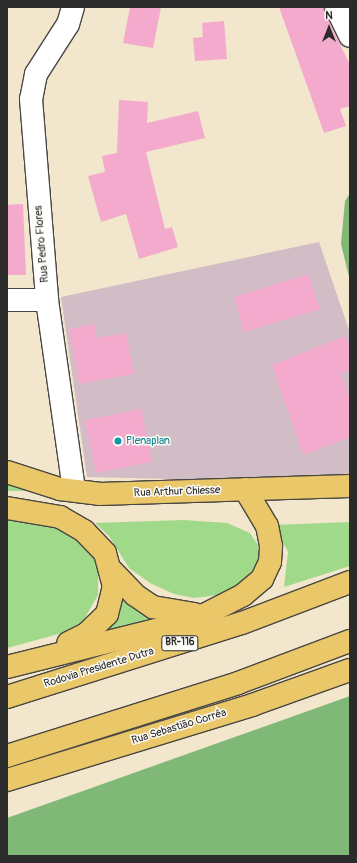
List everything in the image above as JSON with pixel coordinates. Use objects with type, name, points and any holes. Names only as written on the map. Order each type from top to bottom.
[{"type":"main road","name":"Rua Arthur Chiesse","points":[[7,472],[74,490],[156,494],[245,489],[350,486]]},
{"type":"main road","points":[[7,667],[28,660],[204,615],[243,596],[262,579],[270,562],[272,546],[267,526],[245,489]]},
{"type":"main road","points":[[7,508],[46,514],[74,524],[105,553],[112,571],[113,601],[100,624],[86,634],[28,660]]},
{"type":"main road","points":[[112,571],[135,595],[153,607],[204,615]]},
{"type":"main road","name":"Rodovia Presidente Dutra","points":[[7,697],[242,624],[350,582]]},
{"type":"main road","points":[[7,756],[238,683],[350,641]]},
{"type":"main road","name":"Rua Sebastião Corrêa","points":[[7,780],[252,705],[350,670]]},
{"type":"street","name":"Rua Pedro Flores","points":[[73,7],[68,24],[36,74],[31,99],[47,300],[74,490]]},
{"type":"street","points":[[336,7],[350,36]]},
{"type":"street","points":[[7,300],[47,300]]},
{"type":"shaded area","points":[[319,242],[350,333],[350,480],[341,483],[87,477],[61,297]]},
{"type":"green space","points":[[350,193],[350,281],[341,244],[345,201]]},
{"type":"green space","points":[[7,483],[26,491],[7,491]]},
{"type":"green space","points":[[7,520],[63,526],[92,547],[98,564],[98,595],[83,621],[62,633],[7,648]]},
{"type":"green space","points":[[183,520],[227,523],[250,533],[258,545],[260,558],[251,578],[219,595],[194,598],[174,594],[150,583],[129,568],[109,536],[95,523]]},
{"type":"green space","points":[[350,522],[350,566],[284,587],[288,552],[274,525]]},
{"type":"green space","points":[[122,593],[162,615],[108,632],[115,620]]},
{"type":"green space","points":[[350,696],[350,856],[7,856],[7,818]]},
{"type":"building","points":[[130,7],[161,7],[153,48],[123,43]]},
{"type":"building","points":[[279,7],[322,7],[350,65],[350,106],[340,109],[346,126],[324,133]]},
{"type":"building","points":[[224,21],[227,59],[195,61],[193,38],[203,37],[202,23]]},
{"type":"building","points":[[119,100],[148,102],[147,123],[198,111],[205,138],[146,152],[165,229],[172,227],[178,247],[139,259],[126,214],[101,222],[88,176],[105,172],[102,156],[117,153]]},
{"type":"building","points":[[23,204],[26,275],[7,275],[7,205]]},
{"type":"building","points":[[308,274],[320,309],[244,332],[234,297]]},
{"type":"building","points":[[94,324],[97,338],[126,333],[134,374],[79,384],[69,329]]},
{"type":"building","points":[[345,336],[350,347],[350,370],[340,374],[350,399],[350,437],[303,455],[272,365]]},
{"type":"building","name":"Plenaplan","points":[[141,409],[152,462],[96,473],[85,420]]},
{"type":"place","name":"Plenaplan","points":[[118,441]]}]
